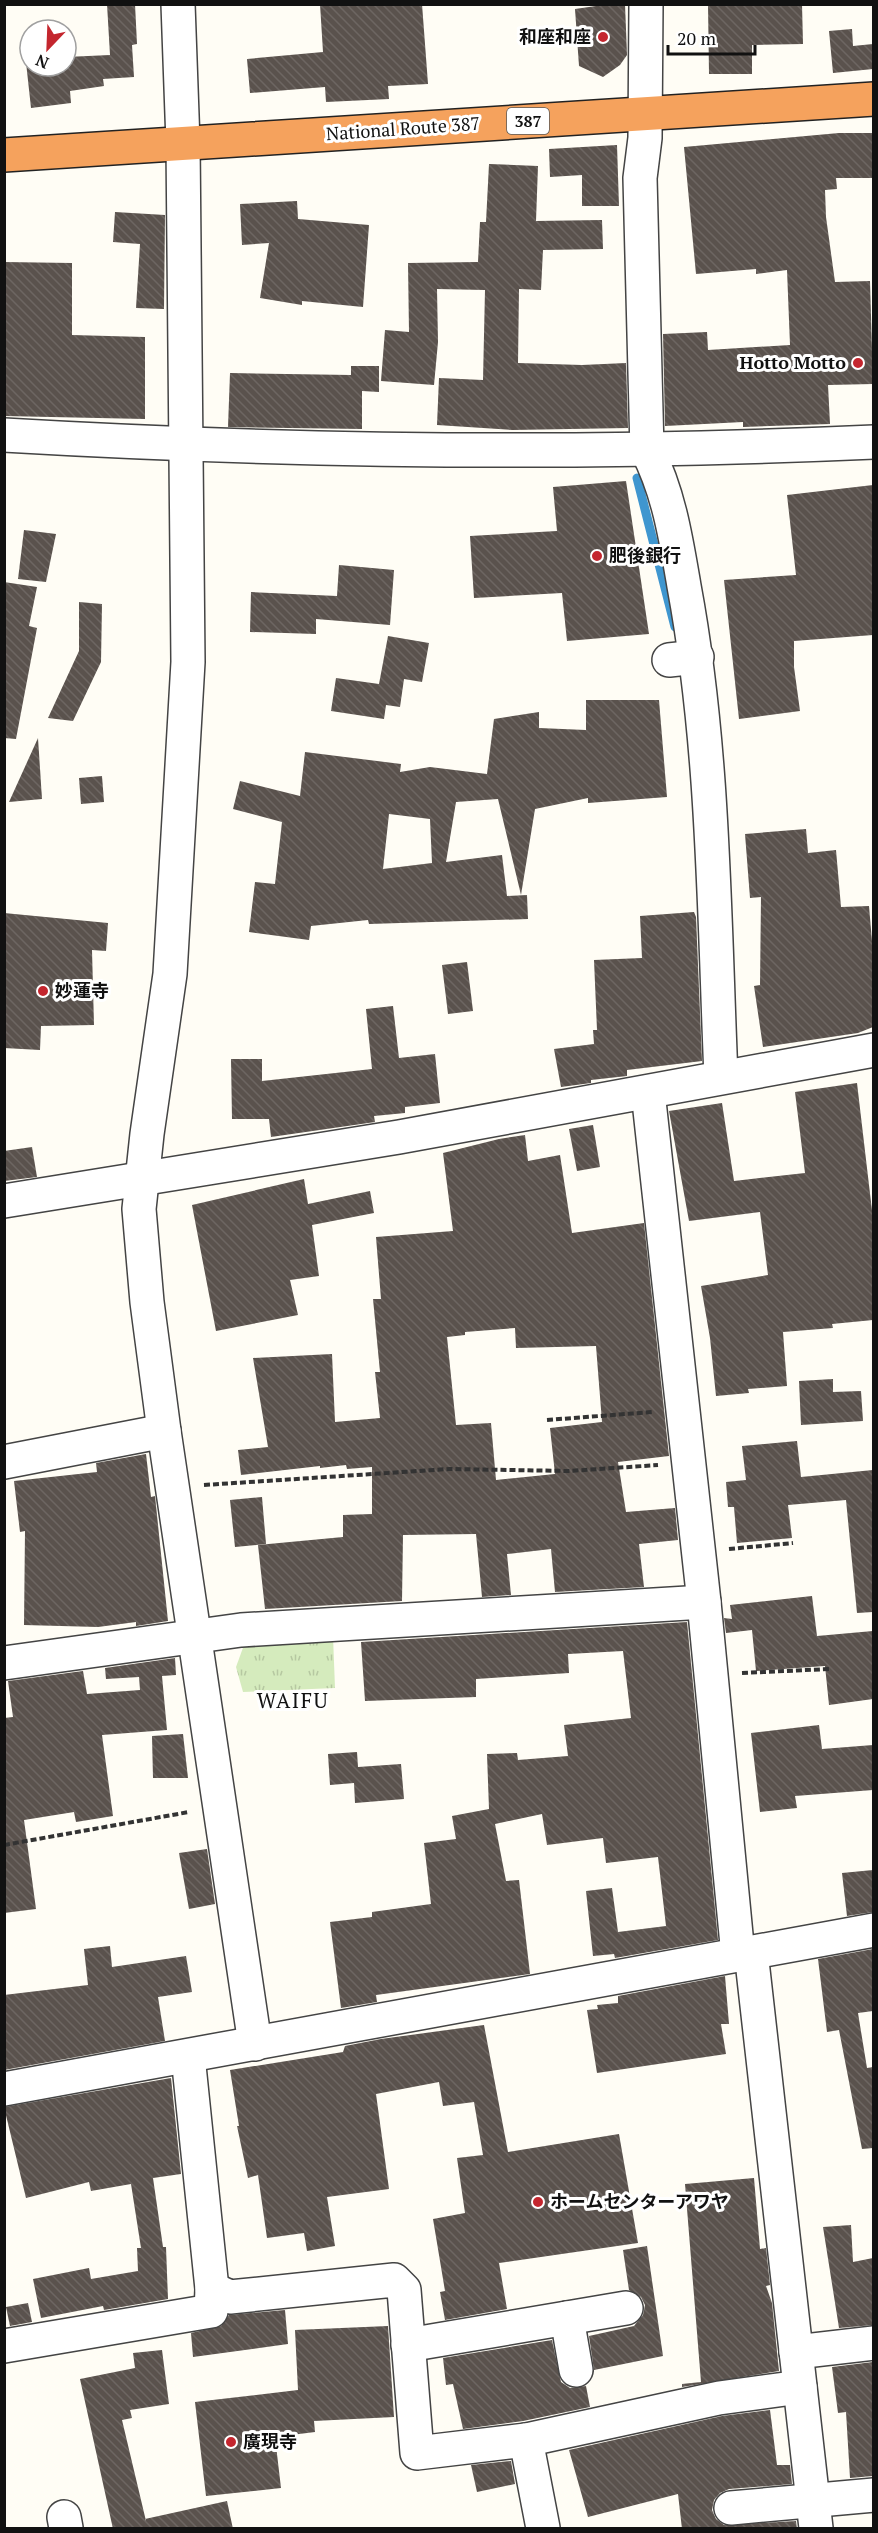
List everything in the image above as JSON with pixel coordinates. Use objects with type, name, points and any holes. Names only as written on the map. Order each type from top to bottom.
[{"type":"highway","name":"National Route 387","points":[[4,155],[873,99]]},
{"type":"street","points":[[178,4],[183,143],[188,662],[170,974],[147,1134],[145,1176],[139,1209],[147,1302],[193,1636],[255,2044]]},
{"type":"street","points":[[646,4],[645,138],[640,178],[647,450],[661,478],[674,530],[698,850],[721,1077]]},
{"type":"street","points":[[4,435],[185,446],[647,450],[873,442]]},
{"type":"street","points":[[4,1201],[145,1176],[399,1137],[873,1050]]},
{"type":"street","points":[[648,1092],[699,1552],[737,1945],[752,1961],[815,2514]]},
{"type":"street","points":[[4,1462],[165,1431]]},
{"type":"street","points":[[4,1663],[241,1630],[704,1602]]},
{"type":"street","points":[[4,2089],[873,1930]]},
{"type":"street","points":[[4,2346],[211,2311],[212,2289],[188,2056]]},
{"type":"street","points":[[212,2289],[230,2297],[394,2280],[404,2289],[417,2453],[526,2440],[719,2398],[800,2387]]},
{"type":"street","points":[[408,2345],[626,2308]]},
{"type":"street","points":[[567,2318],[576,2370]]},
{"type":"street","points":[[796,2352],[873,2343]]},
{"type":"street","points":[[526,2440],[543,2529]]},
{"type":"street","points":[[731,2508],[815,2514],[873,2495]]},
{"type":"path","points":[[547,1420],[683,1410]]},
{"type":"path","points":[[173,1487],[448,1470],[569,1471],[689,1463]]},
{"type":"path","points":[[699,1552],[793,1543]]},
{"type":"path","points":[[711,1674],[829,1669]]},
{"type":"path","points":[[4,1845],[219,1806]]},
{"type":"green space","points":[[333,1636],[335,1688],[243,1692],[236,1667],[244,1645]]},
{"type":"building","points":[[107,4],[135,4],[137,44],[132,45],[134,77],[103,79],[104,86],[70,91],[71,103],[31,108],[28,78],[78,78],[78,56],[110,55]]},
{"type":"building","points":[[320,4],[422,4],[428,84],[388,86],[389,99],[326,102],[325,87],[250,93],[247,59],[323,52]]},
{"type":"building","points":[[625,4],[627,55],[620,65],[603,77],[579,66],[575,9]]},
{"type":"building","points":[[708,4],[802,4],[803,44],[752,45],[752,74],[709,74]]},
{"type":"building","points":[[852,29],[853,46],[873,44],[873,69],[833,73],[829,31]]},
{"type":"building","points":[[839,133],[873,133],[873,178],[836,178],[837,189],[825,190],[826,217],[835,282],[870,281],[873,384],[828,385],[830,424],[743,427],[743,422],[665,426],[663,334],[707,332],[708,350],[790,345],[787,270],[756,274],[756,269],[696,274],[684,147]]},
{"type":"building","points":[[617,145],[619,206],[582,206],[582,175],[550,177],[549,149]]},
{"type":"building","points":[[489,164],[538,166],[536,221],[602,220],[603,249],[543,250],[541,290],[519,289],[518,363],[582,365],[626,363],[628,428],[512,430],[437,425],[439,378],[483,380],[485,290],[437,289],[438,342],[434,385],[381,381],[385,330],[409,332],[408,263],[478,262],[480,222],[486,222]]},
{"type":"building","points":[[297,201],[298,219],[369,225],[363,307],[302,301],[302,305],[260,298],[269,243],[242,245],[240,204]]},
{"type":"building","points":[[115,212],[165,215],[164,309],[136,308],[140,244],[113,242]]},
{"type":"building","points":[[4,262],[72,263],[72,335],[145,337],[145,419],[4,416]]},
{"type":"building","points":[[351,366],[379,366],[379,392],[362,391],[362,429],[228,427],[230,373],[351,375]]},
{"type":"building","points":[[626,481],[649,634],[567,641],[562,593],[474,598],[470,536],[557,531],[553,487]]},
{"type":"building","points":[[873,485],[873,635],[794,641],[794,667],[800,711],[739,719],[724,580],[796,575],[787,495]]},
{"type":"building","points":[[24,530],[56,534],[46,582],[18,579]]},
{"type":"building","points":[[339,565],[394,570],[390,625],[316,619],[316,634],[250,632],[251,592],[337,596]]},
{"type":"building","points":[[4,582],[37,587],[29,626],[37,628],[16,739],[4,738]]},
{"type":"building","points":[[79,602],[102,604],[101,662],[73,721],[48,718],[79,651]]},
{"type":"building","points":[[388,636],[429,643],[422,682],[404,679],[400,707],[386,705],[384,719],[331,711],[336,678],[379,684]]},
{"type":"building","points":[[586,700],[659,700],[667,797],[588,803],[588,798],[535,809],[521,895],[498,799],[456,802],[446,862],[502,855],[507,896],[527,895],[528,919],[369,924],[368,920],[311,926],[309,940],[249,932],[255,882],[275,884],[282,822],[233,809],[240,781],[300,796],[305,752],[401,764],[400,772],[430,767],[487,774],[494,719],[539,712],[539,728],[586,730]],"holes":[[[389,814],[430,819],[432,863],[383,869]]]},
{"type":"building","points":[[38,738],[42,799],[9,802]]},
{"type":"building","points":[[102,776],[104,802],[81,804],[79,778]]},
{"type":"building","points":[[806,829],[808,853],[836,850],[841,907],[869,906],[873,953],[873,1027],[858,1033],[763,1047],[754,986],[760,985],[761,897],[750,898],[745,834]]},
{"type":"building","points":[[694,912],[702,1061],[627,1070],[627,1076],[591,1080],[591,1083],[561,1087],[554,1049],[594,1044],[593,1030],[597,1030],[594,960],[642,958],[640,916]]},
{"type":"building","points":[[4,913],[108,923],[106,951],[92,950],[94,1025],[41,1026],[40,1050],[4,1048]]},
{"type":"building","points":[[467,962],[473,1011],[448,1014],[442,965]]},
{"type":"building","points":[[393,1006],[399,1058],[435,1054],[440,1103],[405,1107],[405,1113],[374,1116],[375,1122],[271,1137],[269,1119],[232,1119],[231,1059],[262,1059],[262,1081],[372,1069],[366,1009]]},
{"type":"building","points":[[857,1083],[873,1219],[873,1320],[832,1324],[833,1328],[783,1332],[787,1386],[748,1389],[749,1393],[716,1396],[710,1338],[701,1286],[768,1275],[760,1212],[689,1221],[669,1111],[722,1103],[734,1181],[805,1173],[795,1092]]},
{"type":"building","points":[[593,1125],[600,1167],[577,1171],[569,1129]]},
{"type":"building","points":[[525,1135],[528,1161],[560,1155],[572,1233],[644,1223],[669,1456],[618,1462],[626,1512],[675,1508],[678,1540],[639,1544],[644,1587],[555,1592],[551,1549],[507,1554],[511,1595],[482,1597],[476,1534],[403,1535],[402,1601],[265,1609],[258,1545],[343,1537],[343,1515],[372,1514],[372,1467],[347,1469],[346,1465],[320,1468],[320,1466],[241,1475],[238,1450],[268,1447],[253,1358],[332,1354],[335,1422],[380,1418],[375,1372],[380,1372],[373,1299],[381,1299],[376,1237],[453,1231],[443,1153]],"holes":[[[515,1328],[516,1348],[596,1346],[602,1422],[550,1428],[555,1474],[496,1480],[491,1423],[456,1425],[447,1337],[465,1335],[465,1332]]]},
{"type":"building","points":[[32,1147],[37,1177],[4,1181],[4,1151]]},
{"type":"building","points":[[304,1179],[308,1204],[370,1191],[374,1213],[312,1225],[319,1276],[290,1280],[298,1315],[216,1331],[192,1205]]},
{"type":"building","points":[[833,1379],[833,1392],[861,1391],[863,1421],[801,1425],[799,1381]]},
{"type":"building","points":[[797,1441],[801,1477],[873,1470],[873,1612],[857,1613],[846,1500],[788,1505],[792,1538],[737,1543],[734,1507],[728,1507],[726,1482],[746,1480],[742,1446]]},
{"type":"building","points":[[146,1454],[151,1497],[155,1496],[168,1621],[136,1626],[136,1622],[98,1627],[24,1625],[25,1531],[20,1532],[14,1481],[97,1472],[96,1463]]},
{"type":"building","points":[[262,1497],[266,1544],[235,1547],[230,1500]]},
{"type":"building","points":[[812,1596],[817,1636],[873,1631],[873,1699],[829,1705],[825,1666],[756,1671],[752,1630],[726,1633],[724,1618],[732,1619],[730,1605]]},
{"type":"building","points":[[687,1622],[718,1940],[615,1958],[614,1954],[593,1956],[586,1891],[612,1888],[618,1932],[666,1926],[658,1857],[606,1863],[603,1838],[547,1845],[542,1814],[495,1824],[506,1881],[519,1880],[530,1974],[376,1995],[377,2002],[341,2008],[330,1922],[372,1917],[372,1912],[431,1904],[424,1843],[456,1839],[452,1816],[489,1809],[487,1754],[517,1753],[518,1760],[568,1756],[564,1725],[631,1718],[623,1651],[568,1654],[569,1673],[476,1679],[476,1697],[365,1701],[361,1642]]},
{"type":"building","points":[[175,1658],[176,1675],[162,1676],[167,1730],[102,1735],[113,1816],[76,1822],[74,1812],[24,1820],[36,1909],[4,1913],[4,1718],[13,1717],[8,1681],[83,1671],[87,1694],[140,1690],[139,1677],[106,1679],[105,1668]]},
{"type":"building","points":[[819,1725],[822,1749],[873,1745],[873,1790],[795,1796],[797,1808],[760,1812],[751,1733]]},
{"type":"building","points":[[183,1734],[188,1778],[153,1778],[152,1736]]},
{"type":"building","points":[[357,1752],[358,1767],[401,1764],[404,1799],[355,1803],[354,1783],[330,1785],[328,1754]]},
{"type":"building","points":[[207,1849],[215,1904],[189,1909],[179,1853]]},
{"type":"building","points":[[873,1870],[873,1912],[847,1916],[842,1873]]},
{"type":"building","points":[[110,1946],[112,1967],[186,1956],[192,1992],[158,1997],[165,2041],[4,2070],[4,1995],[88,1985],[84,1949]]},
{"type":"building","points":[[873,1949],[873,2011],[858,2013],[867,2068],[873,2067],[873,2148],[862,2149],[839,2030],[827,2032],[818,1959]]},
{"type":"building","points":[[725,1976],[729,2024],[721,2024],[726,2054],[597,2073],[587,2010],[598,2009],[597,2005],[618,2003],[618,1996]]},
{"type":"building","points":[[484,2025],[508,2152],[619,2134],[638,2243],[499,2263],[507,2309],[445,2320],[440,2292],[445,2291],[433,2219],[465,2213],[457,2158],[483,2155],[474,2102],[443,2106],[439,2082],[376,2094],[389,2189],[327,2197],[335,2246],[307,2251],[304,2233],[267,2238],[258,2175],[248,2178],[237,2126],[239,2126],[230,2070],[343,2052],[345,2046],[381,2039]]},
{"type":"building","points":[[171,2078],[181,2174],[153,2178],[163,2247],[166,2247],[168,2299],[104,2310],[103,2306],[41,2318],[33,2279],[89,2268],[91,2279],[138,2271],[137,2248],[141,2248],[131,2184],[91,2191],[89,2182],[26,2198],[4,2107]]},
{"type":"building","points":[[754,2178],[760,2249],[766,2248],[770,2285],[766,2286],[772,2303],[779,2371],[682,2387],[682,2384],[701,2382],[685,2184]]},
{"type":"building","points":[[851,2225],[853,2262],[873,2258],[873,2325],[839,2328],[823,2227]]},
{"type":"building","points":[[647,2246],[663,2356],[594,2370],[589,2336],[634,2326],[643,2315],[645,2305],[641,2297],[629,2290],[623,2250]]},
{"type":"building","points":[[28,2303],[32,2322],[10,2326],[6,2307]]},
{"type":"building","points":[[285,2310],[288,2344],[193,2357],[191,2333],[221,2326],[229,2315]]},
{"type":"building","points":[[388,2326],[394,2417],[314,2421],[315,2432],[275,2437],[281,2488],[206,2496],[195,2402],[298,2390],[295,2330]]},
{"type":"building","points":[[552,2340],[561,2382],[570,2388],[586,2386],[590,2407],[523,2421],[463,2429],[453,2384],[446,2385],[443,2358]]},
{"type":"building","points":[[162,2350],[169,2404],[130,2410],[132,2418],[122,2420],[145,2519],[227,2501],[233,2529],[113,2529],[80,2379],[135,2368],[133,2353]]},
{"type":"building","points":[[873,2362],[873,2476],[850,2478],[846,2412],[838,2413],[832,2367]]},
{"type":"building","points":[[770,2410],[777,2465],[790,2465],[792,2484],[729,2489],[720,2493],[714,2500],[712,2510],[716,2519],[724,2525],[796,2521],[797,2529],[682,2529],[678,2494],[588,2517],[569,2450],[722,2416]]},
{"type":"building","points":[[511,2461],[515,2484],[477,2492],[471,2465]]},
{"type":"waterway","points":[[637,478],[675,627]]},
{"type":"place","name":"和座和座","points":[[603,37]]},
{"type":"place","name":"Hotto Motto","points":[[858,363]]},
{"type":"place","name":"肥後銀行","points":[[597,556]]},
{"type":"place","name":"妙蓮寺","points":[[43,991]]},
{"type":"place","name":"ホームセンターアワヤ","points":[[538,2202]]},
{"type":"place","name":"廣現寺","points":[[231,2442]]},
{"type":"district","name":"WAIFU","points":[[293,1701]]}]
